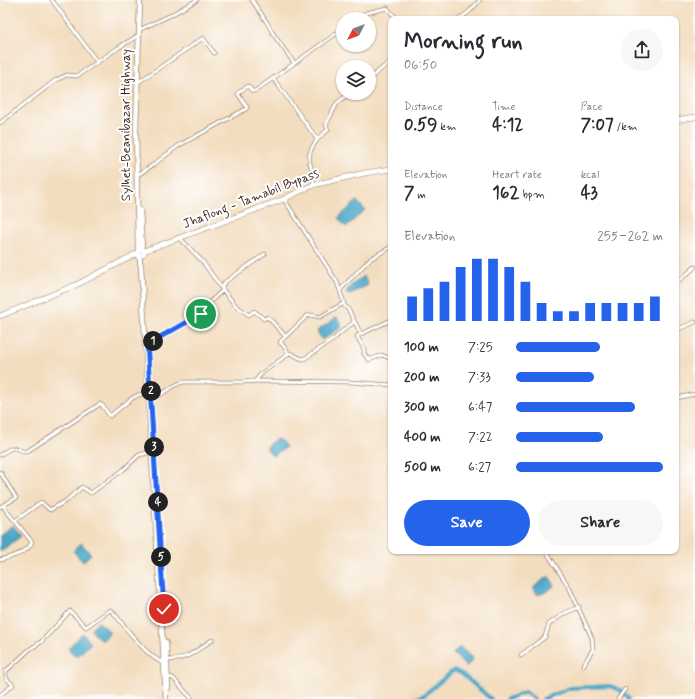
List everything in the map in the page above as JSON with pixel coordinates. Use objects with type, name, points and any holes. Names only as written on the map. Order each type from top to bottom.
[{"type":"highway","points":[[679,120],[695,117]]},
{"type":"highway","name":"Jhaflong - Tamabil Bypass","points":[[0,316],[78,284],[140,252],[284,199],[313,185],[364,173],[388,170]]},
{"type":"main road","name":"Sylhet-Beanibazar Highway","points":[[140,252],[138,129],[141,0]]},
{"type":"main road","name":"Sylhet-Beanibazar Highway","points":[[140,252],[136,130],[141,0]]},
{"type":"main road","points":[[140,252],[147,342],[166,699]]},
{"type":"main road","points":[[140,252],[150,396],[165,662],[168,677],[169,699]]},
{"type":"street","points":[[52,0],[97,62]]},
{"type":"street","points":[[141,29],[170,16],[197,0]]},
{"type":"street","points":[[252,0],[294,63]]},
{"type":"street","points":[[463,16],[480,0]]},
{"type":"street","points":[[370,12],[387,8],[394,16]]},
{"type":"street","points":[[139,174],[178,146],[246,109],[247,107],[238,94],[239,92],[248,86],[252,91],[255,91],[336,34]]},
{"type":"street","points":[[0,123],[56,80],[67,75],[76,76],[139,36]]},
{"type":"street","points":[[140,81],[203,38],[214,53]]},
{"type":"street","points":[[376,73],[388,63]]},
{"type":"street","points":[[273,78],[317,139]]},
{"type":"street","points":[[313,185],[314,178],[309,162],[311,151],[317,139],[328,130],[326,125],[337,102],[340,100]]},
{"type":"street","points":[[284,199],[340,290],[344,300],[343,304],[348,309],[361,334]]},
{"type":"street","points":[[180,238],[202,261],[222,289],[239,309],[249,315],[254,311],[264,319],[268,317],[285,336]]},
{"type":"street","points":[[340,290],[370,260],[388,249]]},
{"type":"street","points":[[147,342],[153,341],[208,309],[210,302],[222,289],[226,282],[265,254]]},
{"type":"street","points":[[679,280],[695,267]]},
{"type":"street","points":[[343,304],[320,317],[310,315],[307,316],[280,342],[288,353],[304,359],[334,339],[354,322]]},
{"type":"street","points":[[388,321],[357,336],[364,349],[364,354],[369,360],[382,355],[388,358]]},
{"type":"street","points":[[679,329],[695,322]]},
{"type":"street","points":[[255,381],[262,373],[288,353]]},
{"type":"street","points":[[0,455],[12,448],[16,448],[21,452],[29,450],[100,404],[110,416],[131,399],[138,396],[162,395],[180,382],[350,382],[388,385]]},
{"type":"street","points":[[679,397],[695,394]]},
{"type":"street","points":[[15,521],[41,502],[50,510],[66,501],[82,487],[90,493],[123,470],[139,455],[152,452]]},
{"type":"street","points":[[0,472],[16,496],[16,498],[0,507]]},
{"type":"street","points":[[0,560],[25,550],[32,542],[5,509],[4,505]]},
{"type":"street","points":[[548,554],[569,587],[592,638],[593,649],[583,666]]},
{"type":"street","points":[[521,654],[545,637],[549,624],[565,613],[579,607]]},
{"type":"street","points":[[0,695],[13,685],[6,678],[6,671],[30,649],[41,642],[70,611],[86,627],[110,610],[112,611],[142,647],[157,661],[165,662],[186,658],[212,640]]},
{"type":"street","points":[[168,677],[173,678],[192,699]]},
{"type":"street","points":[[618,699],[625,689]]},
{"type":"water","points":[[357,201],[365,210],[346,227],[338,218]]},
{"type":"water","points":[[364,276],[368,285],[348,295],[346,293],[347,290]]},
{"type":"water","points":[[337,317],[342,327],[322,340],[317,331]]},
{"type":"water","points":[[277,439],[286,447],[273,456],[267,449],[268,445]]},
{"type":"water","points":[[13,525],[21,536],[0,552],[0,535]]},
{"type":"water","points":[[81,543],[91,554],[83,562],[73,551]]},
{"type":"water","points":[[549,577],[553,582],[554,586],[547,592],[538,595],[534,590],[534,587]]},
{"type":"water","points":[[99,622],[109,631],[109,634],[103,640],[96,636],[91,630],[93,626]]},
{"type":"water","points":[[82,633],[91,643],[77,657],[68,649]]},
{"type":"water","points":[[460,647],[473,659],[466,667],[453,653]]},
{"type":"waterway","points":[[415,699],[424,695],[454,670],[462,674],[491,699]]},
{"type":"waterway","points":[[543,699],[570,688],[610,686],[620,690],[629,699]]},
{"type":"waterway","points":[[507,699],[525,692],[534,699]]},
{"type":"route","points":[[164,609],[147,342],[153,341],[201,314]]}]
